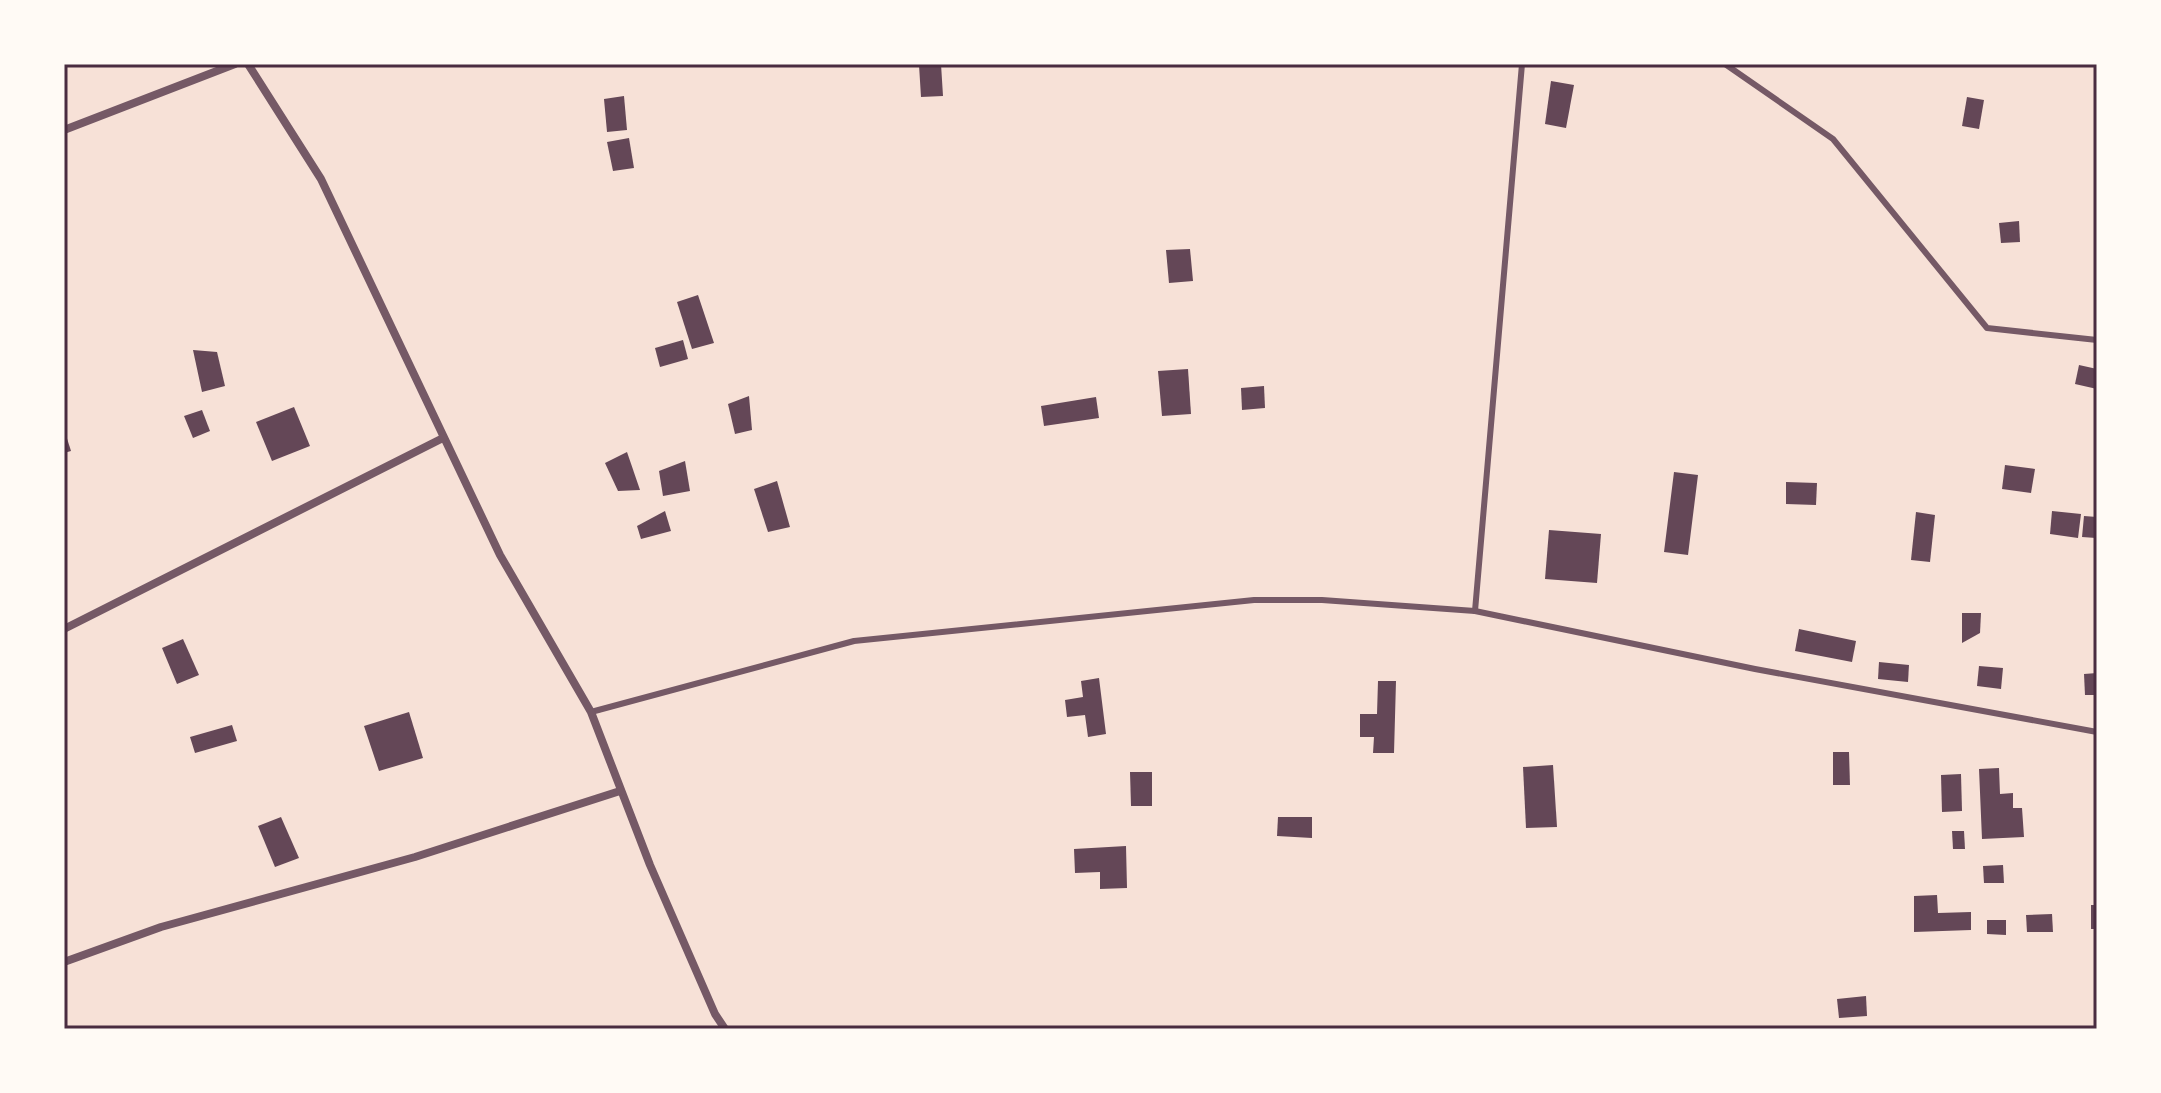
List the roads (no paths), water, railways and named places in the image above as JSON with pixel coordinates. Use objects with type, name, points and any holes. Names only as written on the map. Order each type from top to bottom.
[{"type":"street","points":[[64,130],[235,64]]},
{"type":"street","points":[[248,64],[321,179],[500,555],[591,712],[620,791],[715,1014],[725,1029]]},
{"type":"street","points":[[64,629],[443,438]]},
{"type":"street","points":[[64,962],[161,927],[415,857],[620,791]]},
{"type":"lane","points":[[1475,611],[1522,64]]},
{"type":"lane","points":[[1725,64],[1833,139],[1987,328],[2097,340]]},
{"type":"lane","points":[[591,712],[854,641],[1254,600],[1322,600],[1475,611],[1755,669],[2097,732]]}]
